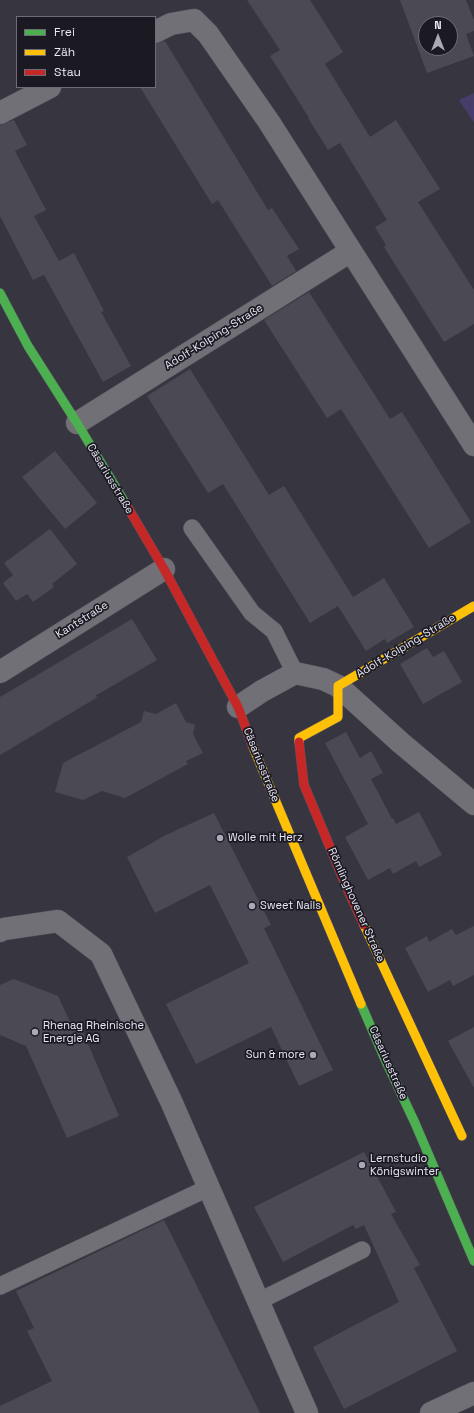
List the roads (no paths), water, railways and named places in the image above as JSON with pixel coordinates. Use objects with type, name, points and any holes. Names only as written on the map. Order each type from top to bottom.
[{"type":"main road","name":"Cäsariusstraße","points":[[0,293],[28,346],[77,423],[164,569],[238,707],[256,756],[383,1054],[415,1123],[474,1261]]},
{"type":"main road","name":"Adolf-Kolping-Straße","points":[[338,686],[474,606]]},
{"type":"main road","name":"Römlinghovener Straße","points":[[338,686],[338,717],[299,738],[304,785],[347,888],[462,1136]]},
{"type":"street","points":[[156,32],[171,24],[194,20],[208,34],[269,122],[474,444]]},
{"type":"street","points":[[0,113],[48,88]]},
{"type":"street","name":"Adolf-Kolping-Straße","points":[[77,423],[351,251]]},
{"type":"street","name":"Kantstraße","points":[[0,672],[164,569]]},
{"type":"street","points":[[238,707],[295,672],[323,679],[338,686],[401,743],[474,804]]},
{"type":"street","points":[[0,931],[4,929],[58,920],[101,954],[171,1101],[307,1413]]},
{"type":"street","points":[[431,1413],[474,1393]]},
{"type":"lane","points":[[192,528],[252,613],[274,632],[295,672]]},
{"type":"lane","points":[[0,1286],[208,1188]]},
{"type":"lane","points":[[258,1302],[362,1250]]},
{"type":"place","name":"Wolle mit Herz","points":[[220,838]]},
{"type":"place","name":"Sweet Nails","points":[[252,906]]},
{"type":"place","name":"Rhenag Rheinische Energie AG","points":[[35,1032]]},
{"type":"place","name":"Sun & more","points":[[313,1055]]},
{"type":"place","name":"Lernstudio Königswinter","points":[[362,1165]]}]
